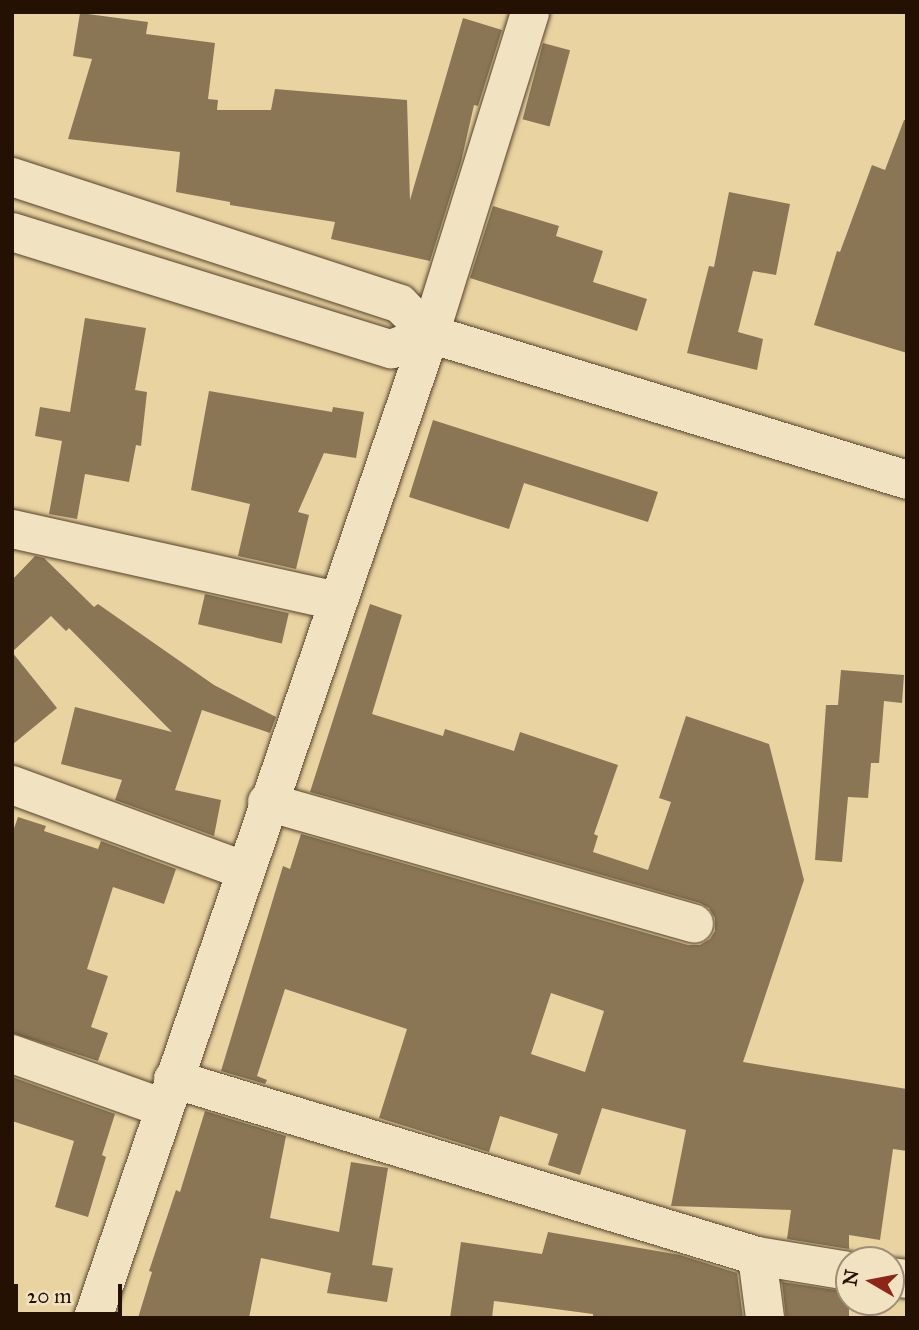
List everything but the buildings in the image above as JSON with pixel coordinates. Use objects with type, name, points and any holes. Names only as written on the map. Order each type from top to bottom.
[{"type":"street","points":[[93,1318],[246,872],[267,802],[430,334],[530,12]]},
{"type":"street","points":[[12,177],[400,304],[430,334],[907,480]]},
{"type":"street","points":[[12,232],[391,349],[430,334]]},
{"type":"street","points":[[12,529],[338,601]]},
{"type":"street","points":[[12,785],[246,872]]},
{"type":"street","points":[[267,802],[694,924]]},
{"type":"street","points":[[12,1054],[168,1094],[757,1256],[835,1268]]},
{"type":"street","points":[[757,1256],[765,1318]]}]
